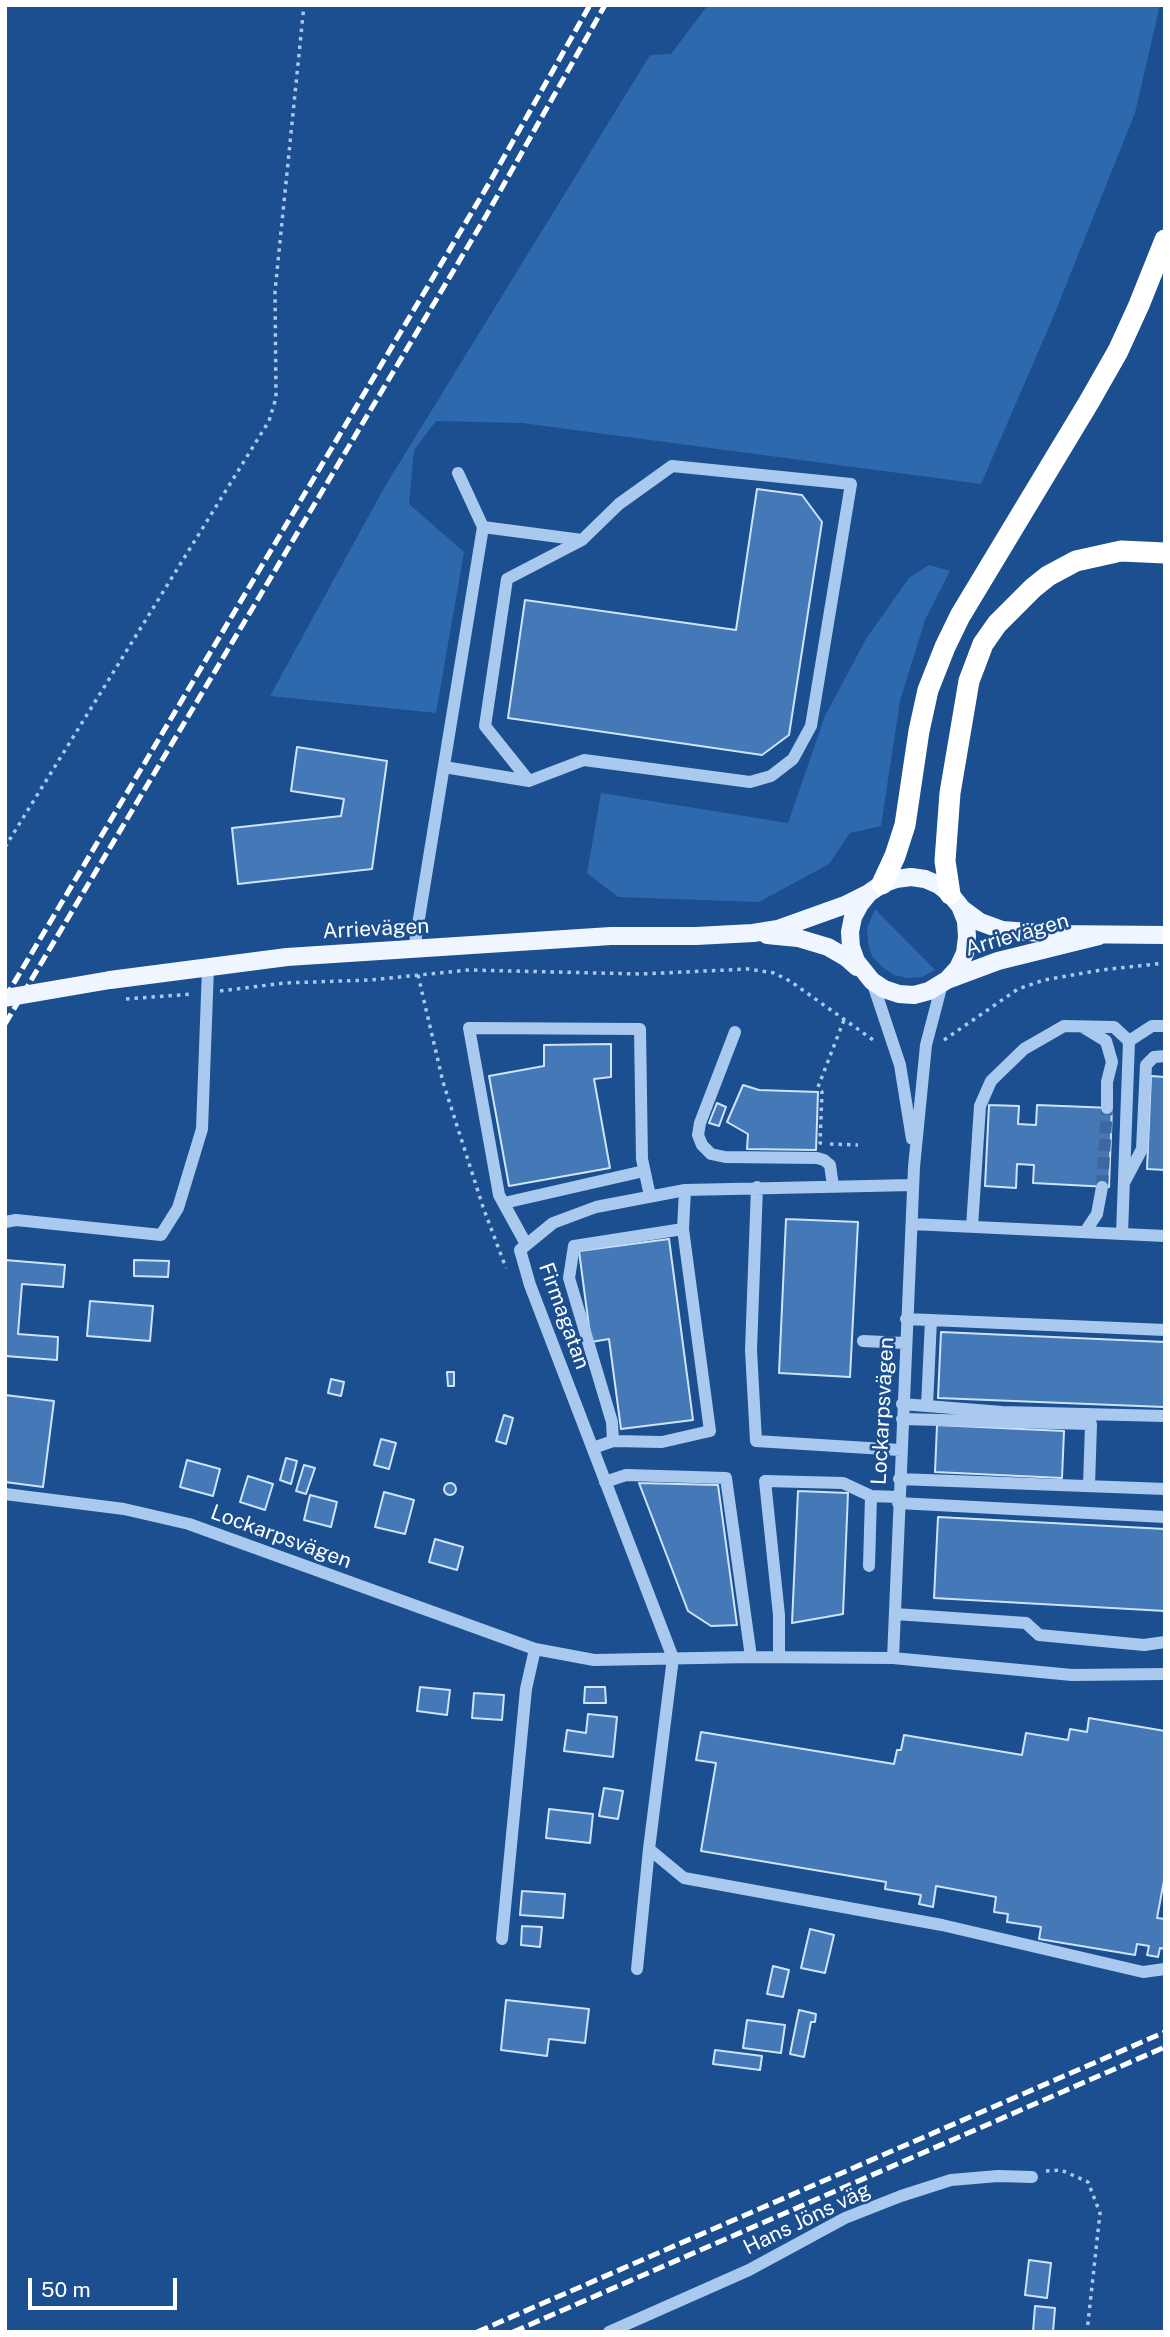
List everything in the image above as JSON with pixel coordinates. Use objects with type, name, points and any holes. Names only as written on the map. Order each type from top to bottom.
[{"type":"highway","points":[[876,888],[895,856],[905,825],[928,690],[945,647],[971,596],[1118,351],[1165,240]]},
{"type":"highway","points":[[955,900],[944,861],[951,780],[969,681],[983,644],[997,624],[1023,597],[1048,576],[1076,561],[1121,551],[1165,553]]},
{"type":"main road","points":[[896,879],[925,879],[939,885],[955,900],[966,921],[965,954],[958,968],[945,982],[929,991],[914,995],[891,991],[868,977],[856,961],[851,947],[853,917],[876,888],[896,879]]},
{"type":"main road","name":"Arrievägen","points":[[753,933],[788,925],[845,905],[876,888]]},
{"type":"main road","name":"Arrievägen","points":[[955,900],[980,922],[1002,930],[1100,936],[1165,935]]},
{"type":"main road","name":"Arrievägen","points":[[5,998],[110,980],[286,957],[611,936],[753,933],[798,938],[828,947],[847,958],[868,977]]},
{"type":"main road","name":"Arrievägen","points":[[945,982],[1007,958],[1100,936]]},
{"type":"street","points":[[444,767],[529,782],[584,760],[750,782],[771,776],[793,759],[811,726],[851,484],[671,466],[619,504],[582,540],[507,579],[485,726],[529,782]]},
{"type":"street","points":[[414,949],[482,527],[458,473]]},
{"type":"street","points":[[482,527],[582,540]]},
{"type":"street","points":[[5,1223],[16,1220],[160,1236],[178,1208],[202,1129],[208,968]]},
{"type":"street","name":"Lockarpsvägen","points":[[868,977],[893,1044],[906,1101],[914,1167]]},
{"type":"street","name":"Lockarpsvägen","points":[[893,1658],[914,1167],[926,1045],[945,982]]},
{"type":"street","points":[[972,1227],[980,1106],[991,1081],[1024,1049],[1064,1026],[1114,1027],[1129,1041],[1122,1234]]},
{"type":"street","points":[[1083,1026],[1106,1041],[1112,1062],[1107,1082],[1107,1108]]},
{"type":"street","points":[[1129,1041],[1152,1026],[1165,1026]]},
{"type":"street","points":[[526,1244],[499,1195],[469,1028],[640,1029],[642,1159],[650,1196]]},
{"type":"street","points":[[734,1032],[699,1123],[698,1135],[702,1145],[711,1154],[725,1157],[824,1160],[830,1165],[833,1186]]},
{"type":"street","points":[[1124,1184],[1143,1149],[1146,1065],[1154,1057],[1165,1056]]},
{"type":"street","points":[[503,1203],[645,1171]]},
{"type":"street","name":"Firmagatan","points":[[673,1658],[528,1279],[520,1250],[553,1223],[596,1207],[685,1190],[913,1185]]},
{"type":"street","points":[[757,1187],[751,1349],[756,1441],[900,1450]]},
{"type":"street","points":[[1085,1233],[1097,1214],[1102,1187]]},
{"type":"street","points":[[593,1448],[613,1441],[662,1442],[710,1431],[683,1229],[685,1190]]},
{"type":"street","points":[[912,1224],[1165,1237]]},
{"type":"street","points":[[613,1441],[612,1422],[569,1278],[574,1246],[683,1229]]},
{"type":"street","points":[[906,1319],[1165,1330]]},
{"type":"street","points":[[927,1406],[931,1320]]},
{"type":"street","points":[[863,1341],[905,1343]]},
{"type":"street","points":[[902,1404],[1002,1412],[1165,1416]]},
{"type":"street","points":[[902,1419],[1091,1424],[1089,1486]]},
{"type":"street","points":[[605,1482],[626,1475],[726,1478],[751,1657]]},
{"type":"street","points":[[899,1479],[1165,1489]]},
{"type":"street","points":[[779,1657],[779,1615],[765,1481],[843,1483],[871,1496],[898,1500],[1165,1517]]},
{"type":"street","name":"Lockarpsvägen","points":[[5,1493],[124,1508],[189,1524],[535,1650],[594,1660],[893,1658],[1072,1675],[1165,1674]]},
{"type":"street","points":[[869,1566],[871,1496]]},
{"type":"street","points":[[895,1614],[1026,1623],[1039,1635],[1144,1645],[1165,1642]]},
{"type":"street","points":[[502,1939],[526,1689],[535,1650]]},
{"type":"street","points":[[637,1969],[673,1658]]},
{"type":"street","points":[[649,1849],[684,1878],[942,1925],[1143,1972],[1165,1969]]},
{"type":"street","name":"Hans Jöns väg","points":[[609,2332],[749,2270],[845,2218],[901,2196],[951,2180],[998,2176],[1032,2177]]},
{"type":"path","points":[[5,847],[269,421],[276,398],[275,291],[304,5]]},
{"type":"path","points":[[926,1045],[936,1045],[1018,989],[1044,980],[1165,963]]},
{"type":"path","points":[[120,999],[285,983],[370,980],[469,970],[641,974],[748,970],[774,973],[790,981],[871,1040],[880,1044],[893,1044]]},
{"type":"path","points":[[844,1020],[818,1087],[822,1092],[820,1143],[858,1145]]},
{"type":"path","points":[[1032,2177],[1047,2170],[1061,2170],[1088,2182],[1095,2196],[1100,2213],[1099,2231],[1087,2332]]},
{"type":"shaded area","points":[[708,5],[1160,5],[1135,113],[1052,320],[981,484],[522,423],[436,421],[414,450],[409,504],[464,552],[436,713],[270,696],[384,488],[650,55],[671,54]]},
{"type":"shaded area","points":[[929,565],[950,571],[925,620],[900,701],[881,826],[850,833],[829,864],[759,902],[618,897],[587,873],[601,793],[788,823],[825,716],[866,639],[909,578]]},
{"type":"shaded area","points":[[875,909],[935,970],[922,977],[907,978],[894,975],[882,967],[872,956],[868,943],[867,928]]},
{"type":"building","points":[[757,489],[802,495],[822,522],[789,735],[762,755],[508,718],[525,600],[736,630]]},
{"type":"building","points":[[297,747],[387,761],[372,869],[238,884],[232,828],[341,816],[344,799],[291,791]]},
{"type":"building","points":[[611,1044],[611,1077],[594,1079],[610,1168],[509,1186],[489,1076],[544,1066],[544,1045]]},
{"type":"building","points":[[1151,1076],[1165,1077],[1165,1170],[1147,1169]]},
{"type":"building","points":[[743,1085],[759,1090],[818,1092],[816,1150],[747,1149],[748,1134],[727,1122]]},
{"type":"building","points":[[717,1103],[726,1107],[719,1126],[709,1123]]},
{"type":"building","points":[[989,1105],[1019,1106],[1018,1124],[1036,1125],[1037,1105],[1112,1108],[1109,1187],[1033,1183],[1034,1165],[1017,1164],[1016,1188],[985,1186]]},
{"type":"building","points":[[786,1219],[858,1222],[850,1377],[779,1373]]},
{"type":"building","points":[[669,1239],[693,1420],[621,1429],[609,1339],[591,1342],[579,1251]]},
{"type":"building","points":[[5,1260],[65,1265],[63,1287],[22,1284],[18,1334],[58,1337],[57,1360],[5,1356]]},
{"type":"building","points":[[134,1260],[169,1261],[168,1277],[134,1276]]},
{"type":"building","points":[[90,1301],[153,1306],[150,1341],[87,1336]]},
{"type":"building","points":[[941,1332],[1165,1342],[1164,1407],[938,1398]]},
{"type":"building","points":[[447,1372],[454,1372],[454,1386],[448,1386]]},
{"type":"building","points":[[331,1379],[344,1382],[341,1396],[328,1393]]},
{"type":"building","points":[[5,1395],[54,1401],[43,1487],[5,1482]]},
{"type":"building","points":[[504,1415],[513,1418],[506,1444],[496,1441]]},
{"type":"building","points":[[937,1425],[1064,1431],[1062,1478],[935,1472]]},
{"type":"building","points":[[381,1439],[396,1443],[389,1469],[374,1465]]},
{"type":"building","points":[[286,1458],[297,1461],[291,1484],[280,1480]]},
{"type":"building","points":[[187,1460],[220,1469],[213,1496],[180,1487]]},
{"type":"building","points":[[304,1465],[315,1468],[306,1494],[296,1491]]},
{"type":"building","points":[[248,1476],[273,1484],[265,1510],[240,1502]]},
{"type":"building","points":[[450,1483],[456,1489],[450,1495],[444,1489]]},
{"type":"building","points":[[639,1483],[718,1485],[737,1625],[711,1626],[688,1611]]},
{"type":"building","points":[[798,1491],[848,1493],[843,1614],[792,1623]]},
{"type":"building","points":[[384,1492],[414,1500],[405,1534],[375,1527]]},
{"type":"building","points":[[310,1495],[337,1502],[331,1527],[304,1520]]},
{"type":"building","points":[[938,1517],[1165,1529],[1165,1611],[934,1598]]},
{"type":"building","points":[[435,1539],[463,1547],[457,1570],[429,1562]]},
{"type":"building","points":[[420,1687],[450,1690],[447,1715],[417,1711]]},
{"type":"building","points":[[585,1687],[605,1687],[606,1703],[584,1703]]},
{"type":"building","points":[[474,1693],[504,1695],[502,1720],[472,1718]]},
{"type":"building","points":[[588,1714],[617,1717],[613,1757],[564,1751],[567,1730],[586,1733]]},
{"type":"building","points":[[1089,1718],[1165,1731],[1165,1875],[1157,1918],[1165,1919],[1165,1949],[1160,1948],[1158,1957],[1147,1955],[1149,1946],[1137,1944],[1135,1955],[1039,1939],[1041,1927],[1007,1922],[1008,1914],[994,1912],[996,1897],[936,1886],[933,1907],[919,1904],[921,1895],[885,1889],[886,1882],[701,1851],[716,1763],[696,1760],[701,1732],[894,1764],[904,1735],[1022,1755],[1026,1733],[1068,1740],[1070,1729],[1087,1732]]},
{"type":"building","points":[[604,1788],[623,1791],[618,1819],[599,1816]]},
{"type":"building","points":[[549,1809],[593,1814],[590,1843],[546,1838]]},
{"type":"building","points":[[522,1891],[565,1894],[563,1918],[520,1915]]},
{"type":"building","points":[[522,1926],[542,1927],[540,1947],[521,1945]]},
{"type":"building","points":[[810,1929],[834,1935],[825,1973],[801,1968]]},
{"type":"building","points":[[773,1966],[789,1970],[783,1997],[767,1994]]},
{"type":"building","points":[[506,2000],[589,2009],[585,2043],[549,2039],[547,2056],[501,2050]]},
{"type":"building","points":[[799,2010],[816,2014],[815,2022],[811,2022],[804,2057],[790,2054]]},
{"type":"building","points":[[747,2020],[785,2025],[781,2053],[743,2048]]},
{"type":"building","points":[[715,2050],[762,2056],[760,2070],[713,2064]]},
{"type":"building","points":[[1029,2260],[1051,2263],[1047,2298],[1025,2295]]},
{"type":"building","points":[[1035,2306],[1055,2308],[1053,2332],[1033,2332]]},
{"type":"tunnel","points":[[1102,1187],[1107,1108]]},
{"type":"railway","points":[[5,998],[491,180],[590,5]]},
{"type":"railway","points":[[5,1024],[486,216],[605,5]]},
{"type":"railway","points":[[477,2332],[1165,2032]]},
{"type":"railway","points":[[513,2332],[1165,2047]]}]
